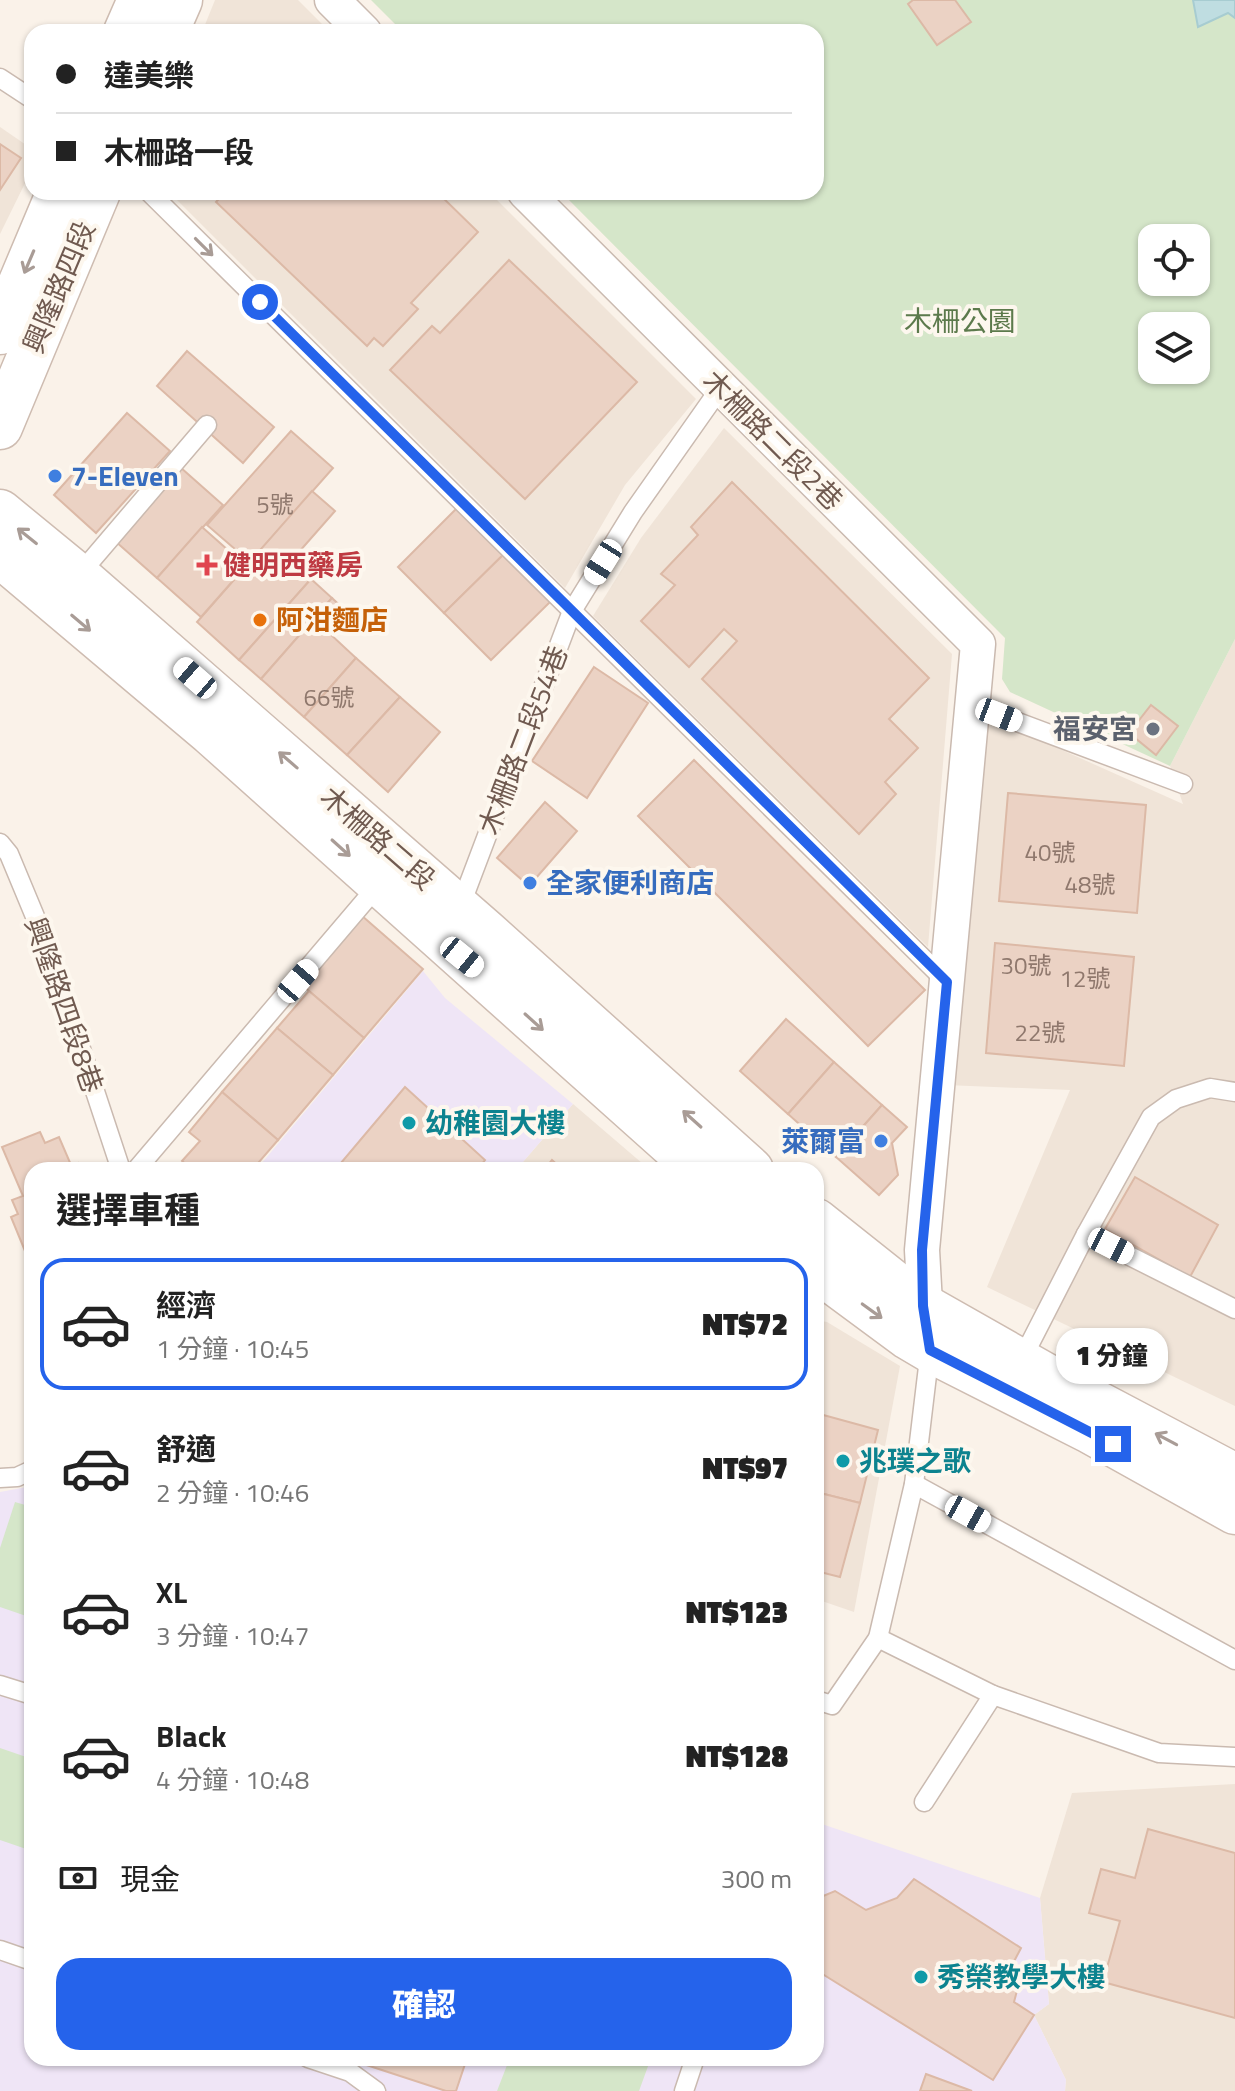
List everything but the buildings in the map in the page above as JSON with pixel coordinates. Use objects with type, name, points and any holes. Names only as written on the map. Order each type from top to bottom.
[{"type":"main road","points":[[130,24],[140,0]]},
{"type":"main road","points":[[170,24],[180,0]]},
{"type":"main road","name":"興隆路四段","points":[[0,332],[56,200]]},
{"type":"main road","name":"興隆路四段","points":[[0,427],[95,200]]},
{"type":"main road","name":"木柵路二段","points":[[0,512],[78,576],[449,923],[692,1162]]},
{"type":"main road","name":"木柵路二段","points":[[0,555],[211,733],[380,883],[449,923],[741,1162]]},
{"type":"main road","points":[[824,1227],[923,1306],[1235,1476]]},
{"type":"main road","points":[[824,1275],[930,1350],[1041,1409],[1088,1430],[1235,1512]]},
{"type":"street","points":[[332,0],[356,24]]},
{"type":"street","name":"木柵路二段2巷","points":[[533,200],[978,644],[922,1250],[923,1306],[930,1350]]},
{"type":"lane","points":[[0,78],[24,94]]},
{"type":"lane","points":[[157,200],[947,982]]},
{"type":"lane","name":"木柵路二段54巷","points":[[449,923],[572,611],[633,512],[721,387]]},
{"type":"lane","points":[[78,576],[207,425]]},
{"type":"lane","points":[[972,705],[1183,784]]},
{"type":"lane","name":"興隆路四段8巷","points":[[0,843],[9,854],[46,943],[118,1162]]},
{"type":"lane","points":[[143,1162],[380,883]]},
{"type":"lane","points":[[1021,1361],[1151,1117],[1176,1099],[1210,1088],[1235,1092]]},
{"type":"lane","points":[[1086,1234],[1235,1309]]},
{"type":"lane","points":[[824,1702],[832,1705],[878,1638],[914,1484],[930,1350]]},
{"type":"lane","points":[[914,1484],[1235,1660]]},
{"type":"lane","points":[[878,1638],[993,1695],[1159,1753],[1235,1757]]},
{"type":"lane","points":[[0,1685],[24,1692]]},
{"type":"lane","points":[[924,1802],[993,1695]]},
{"type":"lane","points":[[0,1950],[24,1958]]},
{"type":"lane","points":[[332,2066],[350,2072],[376,2091]]},
{"type":"lane","points":[[684,2091],[692,2066]]},
{"type":"shaded area","points":[[215,0],[298,0],[322,24],[205,24]]},
{"type":"shaded area","points":[[0,127],[24,144],[24,185],[0,234]]},
{"type":"shaded area","points":[[177,200],[497,200],[696,399],[625,485],[565,588]]},
{"type":"shaded area","points":[[724,428],[952,654],[928,947],[593,616],[641,538]]},
{"type":"shaded area","points":[[1235,639],[1235,1406],[987,1287],[1070,1090],[946,1085],[988,717],[1183,804],[1170,766]]},
{"type":"shaded area","points":[[423,971],[445,998],[573,1104],[523,1162],[263,1162]]},
{"type":"shaded area","points":[[573,1104],[641,1162],[523,1162]]},
{"type":"shaded area","name":"兆璞之歌","points":[[824,1321],[900,1366],[854,1612],[824,1602]]},
{"type":"shaded area","points":[[24,1488],[24,2066],[824,2066],[824,1825],[1040,1898],[1049,2004],[1034,2015],[1066,2080],[1065,2091],[0,2091],[0,1492]]},
{"type":"shaded area","points":[[1235,1784],[1235,2091],[1065,2091],[1066,2080],[1034,2015],[1049,2004],[1040,1898],[1072,1793]]},
{"type":"green space","name":"木柵公園","points":[[371,0],[1235,0],[1235,639],[1170,766],[1010,692],[1002,679],[1005,638],[569,200],[824,200],[824,24],[395,24]]},
{"type":"green space","points":[[15,1502],[24,1505],[24,1615],[0,1607],[0,1548]]},
{"type":"green space","points":[[0,1748],[24,1756],[24,1848],[0,1840]]},
{"type":"green space","points":[[507,2066],[648,2066],[639,2091],[497,2091]]},
{"type":"water","points":[[1193,0],[1235,0],[1235,18],[1228,13],[1198,27]]},
{"type":"place","name":"7-Eleven","points":[[55,476]]},
{"type":"place","name":"健明西藥房","points":[[207,565]]},
{"type":"place","name":"阿泔麵店","points":[[260,620]]},
{"type":"place","name":"福安宮","points":[[1153,729]]},
{"type":"place","name":"全家便利商店","points":[[530,883]]},
{"type":"place","name":"幼稚園大樓","points":[[409,1123]]},
{"type":"place","name":"萊爾富","points":[[881,1141]]},
{"type":"place","name":"兆璞之歌","points":[[843,1461]]},
{"type":"place","name":"秀榮教學大樓","points":[[921,1977]]},
{"type":"route","points":[[260,302],[947,982],[922,1250],[923,1306],[930,1350],[1113,1444]]}]
